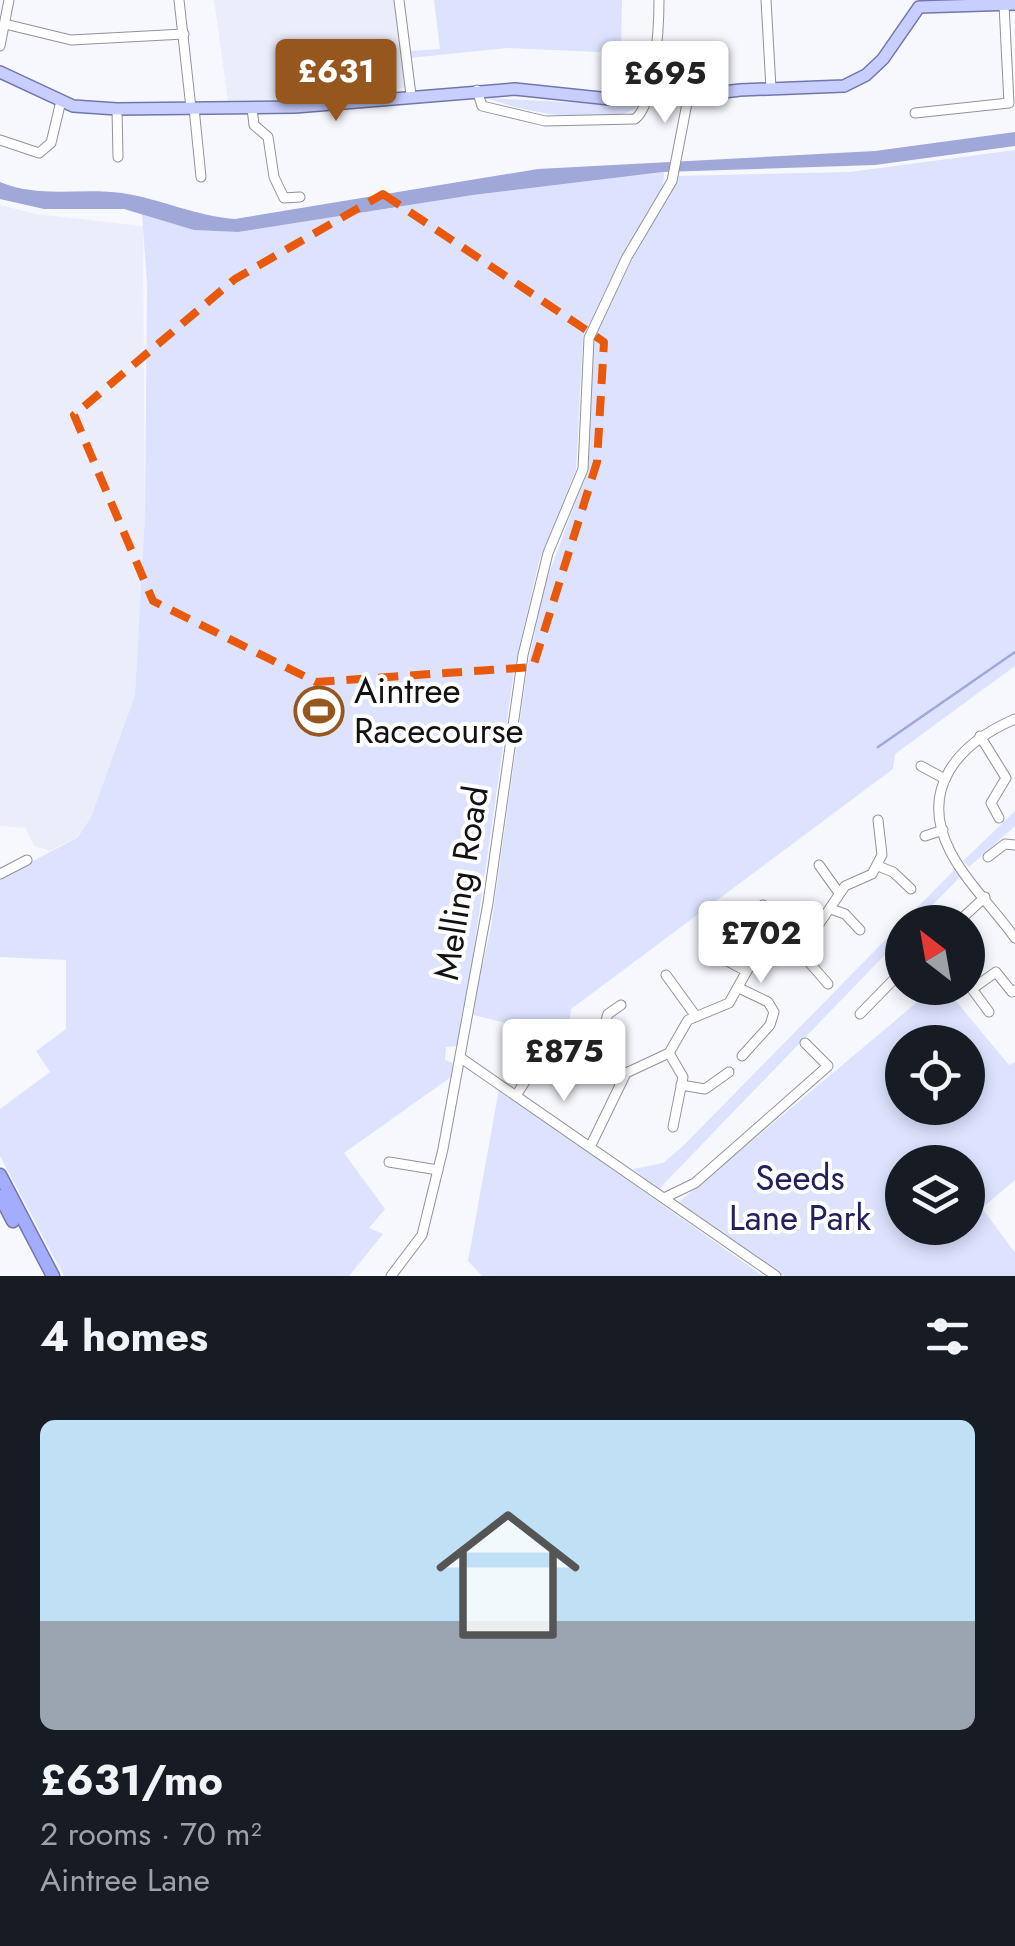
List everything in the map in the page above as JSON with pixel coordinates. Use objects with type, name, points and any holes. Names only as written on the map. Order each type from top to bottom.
[{"type":"highway","points":[[0,1176],[53,1276]]},
{"type":"highway","points":[[0,1196],[43,1276]]},
{"type":"main road","points":[[0,72],[61,101],[117,109],[252,108],[477,90],[688,98],[771,88],[844,86],[866,75],[920,4],[1010,5]]},
{"type":"street","points":[[0,46],[8,0]]},
{"type":"street","points":[[179,0],[202,177]]},
{"type":"street","points":[[398,0],[410,95]]},
{"type":"street","points":[[477,90],[482,106],[545,122],[635,118],[645,108],[656,54],[658,0]]},
{"type":"street","points":[[766,0],[771,88]]},
{"type":"street","points":[[915,113],[1009,103],[1010,5]]},
{"type":"street","points":[[5,24],[71,40],[184,34]]},
{"type":"street","name":"Melling Road","points":[[391,1276],[422,1234],[438,1170],[488,904],[523,655],[548,553],[582,469],[589,338],[627,257],[673,176],[688,98]]},
{"type":"street","points":[[0,140],[39,154],[51,143],[61,101]]},
{"type":"street","points":[[252,108],[254,125],[268,137],[278,191],[284,198],[300,197]]},
{"type":"street","points":[[117,109],[118,157]]},
{"type":"street","points":[[1014,933],[950,852],[940,801],[956,758],[980,736],[1015,719]]},
{"type":"street","points":[[980,736],[1006,778],[991,803],[999,818]]},
{"type":"street","points":[[921,766],[945,780]]},
{"type":"street","points":[[590,1146],[617,1098],[619,1082],[636,1068],[669,1052],[696,1014],[720,1008],[739,988],[746,971],[765,949],[817,927],[838,893],[878,866],[882,855],[878,820]]},
{"type":"street","points":[[925,836],[944,830]]},
{"type":"street","points":[[988,857],[1005,844],[1015,845]]},
{"type":"street","points":[[0,874],[28,860]]},
{"type":"street","points":[[819,865],[838,893]]},
{"type":"street","points":[[878,866],[892,872],[910,890]]},
{"type":"street","points":[[977,905],[985,898]]},
{"type":"street","points":[[763,904],[778,915],[784,938]]},
{"type":"street","points":[[831,909],[845,914],[860,930]]},
{"type":"street","points":[[800,933],[808,960],[828,984]]},
{"type":"street","points":[[716,939],[729,962],[746,971]]},
{"type":"street","points":[[989,1012],[972,989],[996,972],[1012,992],[1015,990]]},
{"type":"street","points":[[666,975],[696,1014]]},
{"type":"street","points":[[739,988],[768,1002],[772,1020],[742,1056]]},
{"type":"street","points":[[860,1014],[885,988]]},
{"type":"street","points":[[619,1082],[607,1071],[601,1055],[608,1014],[621,1005]]},
{"type":"street","points":[[664,1198],[695,1183],[828,1066],[805,1043]]},
{"type":"street","points":[[516,1094],[531,1072],[526,1059],[534,1048]]},
{"type":"street","points":[[669,1052],[681,1070],[673,1126]]},
{"type":"street","points":[[460,1058],[776,1276]]},
{"type":"street","points":[[681,1085],[705,1089],[729,1072]]},
{"type":"street","points":[[390,1162],[438,1170]]},
{"type":"highlighted area","points":[[383,194],[604,342],[597,462],[533,667],[316,682],[153,601],[74,415],[235,279]]},
{"type":"shaded area","points":[[214,0],[394,0],[405,88],[339,97],[228,101]]},
{"type":"shaded area","points":[[0,205],[36,214],[143,226],[145,515],[135,695],[91,817],[76,838],[50,851],[34,846],[25,828],[0,826]]},
{"type":"green space","points":[[434,0],[622,0],[621,53],[507,48],[410,58],[409,51],[440,49]]},
{"type":"green space","points":[[487,98],[638,106],[608,117],[564,116]]},
{"type":"green space","points":[[1015,150],[1015,666],[895,754],[893,769],[571,1009],[568,1038],[473,1015],[475,1001],[463,1008],[457,1046],[446,1047],[445,1060],[453,1063],[451,1077],[344,1153],[385,1209],[369,1228],[383,1234],[349,1276],[64,1276],[0,1156],[0,1109],[50,1072],[36,1051],[66,1029],[66,960],[0,957],[0,878],[77,838],[91,817],[135,695],[145,514],[147,285],[142,214],[194,230],[238,232],[473,195],[664,172],[663,189],[646,214],[658,215],[675,176],[850,172]],"holes":[[[642,240],[594,337],[586,474],[544,587],[527,670],[491,927],[483,963],[471,969],[514,671],[539,561],[576,470],[583,337],[629,242]]]},
{"type":"green space","points":[[1015,811],[1015,826],[969,867],[963,861]]},
{"type":"green space","points":[[958,866],[963,874],[933,905],[920,905]]},
{"type":"green space","points":[[885,940],[885,955],[659,1189],[633,1169],[663,1163]]},
{"type":"green space","name":"Seeds Lane Park","points":[[914,1005],[959,1005],[976,1025],[890,1025]]},
{"type":"green space","name":"Seeds Lane Park","points":[[885,1029],[885,1125],[985,1125],[985,1036],[1009,1065],[1015,1062],[1015,1180],[985,1205],[985,1145],[885,1145],[885,1245],[985,1245],[985,1212],[1015,1253],[1015,1276],[784,1276],[678,1203]]},
{"type":"green space","points":[[499,1089],[763,1276],[482,1276],[468,1261]]},
{"type":"water","points":[[1015,132],[1015,146],[875,165],[663,172],[473,195],[238,232],[194,230],[124,209],[44,209],[0,199],[0,182],[30,190],[122,193],[235,219],[538,169],[875,151]]},
{"type":"waterway","points":[[878,747],[1015,652]]},
{"type":"place","name":"Aintree Racecourse","points":[[319,711]]}]
